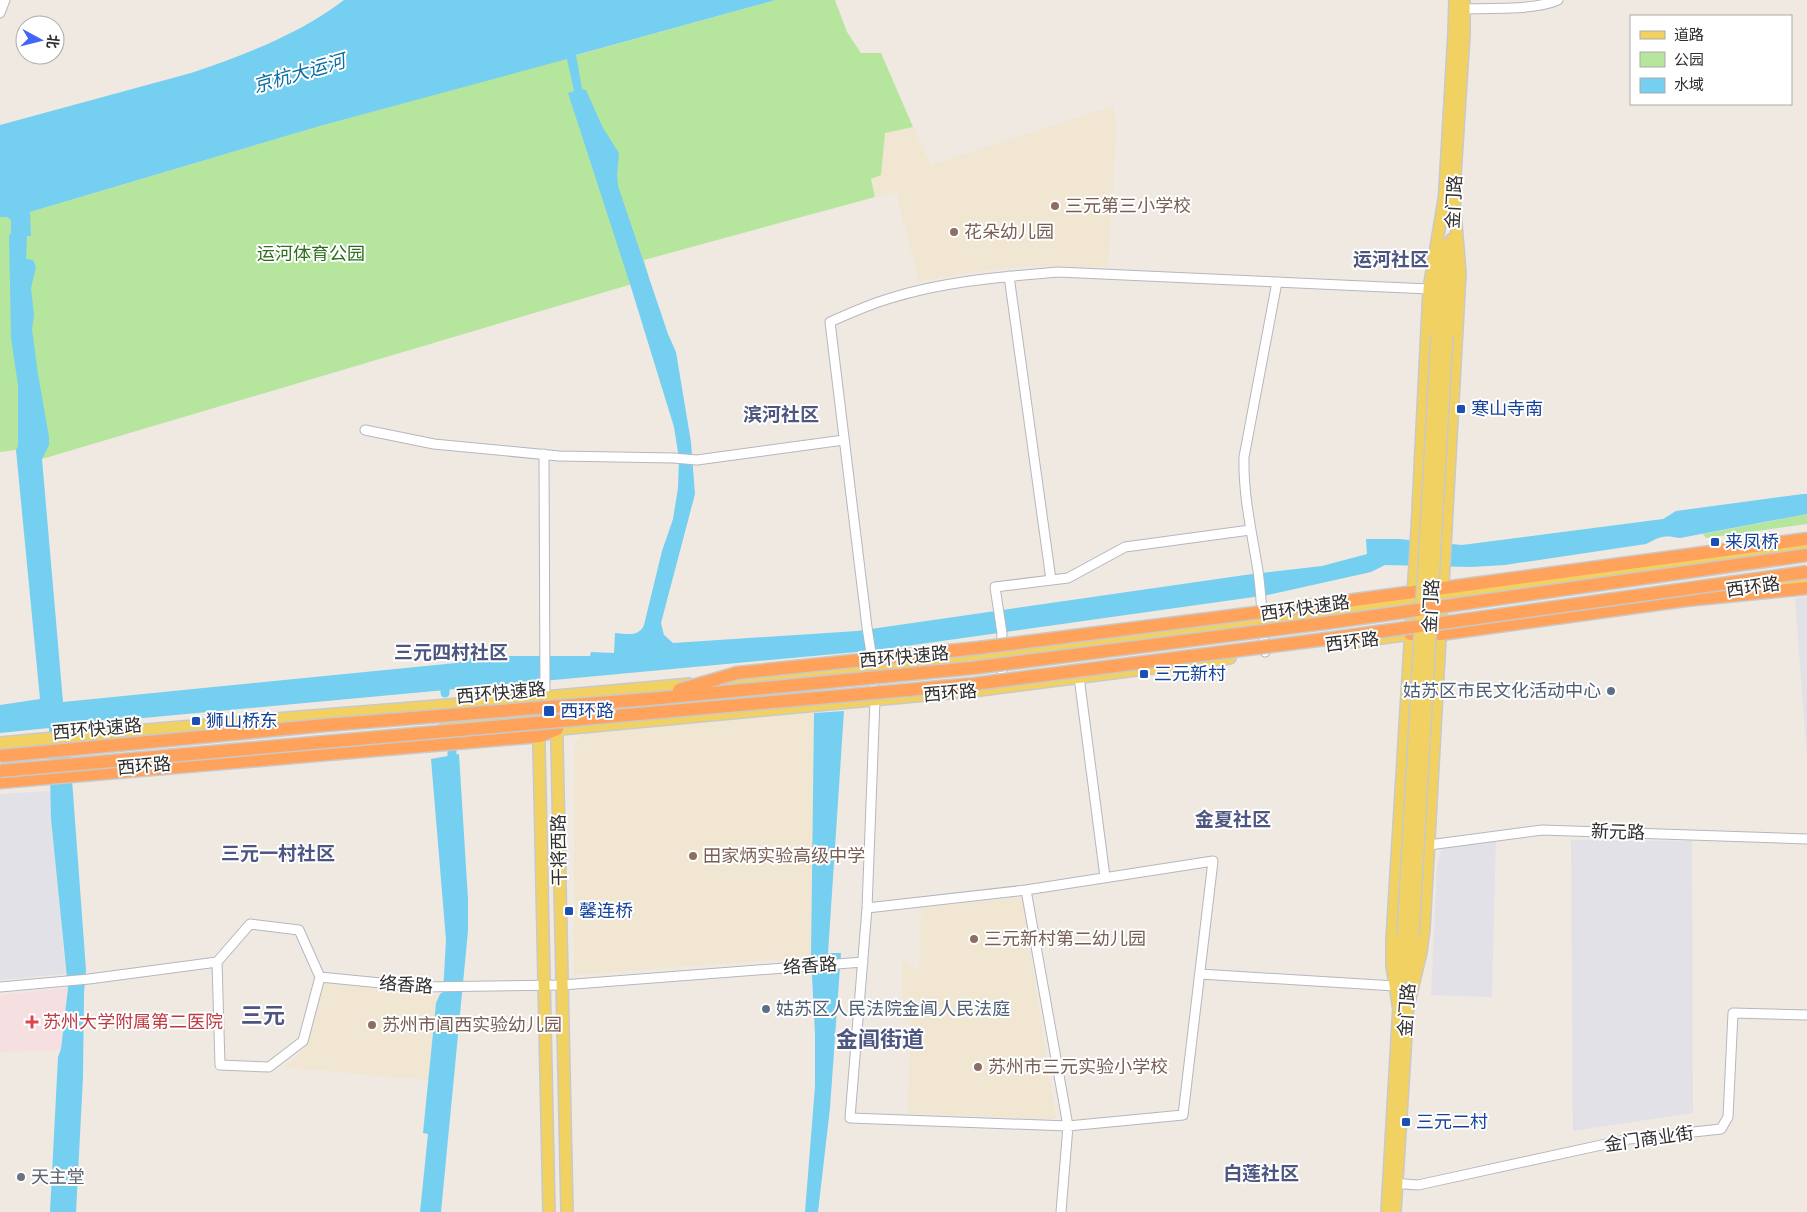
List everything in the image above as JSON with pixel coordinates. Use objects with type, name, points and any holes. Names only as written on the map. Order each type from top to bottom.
[{"type":"highway","points":[[649,699],[737,673],[978,648],[1310,606],[1412,596],[1661,558],[1807,539]]},
{"type":"highway","name":"西环快速路","points":[[0,756],[326,725],[649,699],[972,668],[1325,623],[1807,555]]},
{"type":"highway","name":"西环快速路","points":[[0,771],[974,684],[1334,638],[1807,572]]},
{"type":"highway","points":[[1410,634],[1441,632],[1686,600],[1807,588]]},
{"type":"highway","points":[[0,782],[388,749],[557,730]]},
{"type":"main road","name":"金门路","points":[[1395,1212],[1393,1183],[1460,4]]},
{"type":"main road","points":[[1403,1010],[1395,986],[1392,940],[1417,530],[1429,289],[1449,200]]},
{"type":"main road","points":[[1403,1010],[1423,941],[1429,846],[1460,274],[1449,200]]},
{"type":"main road","name":"西环路","points":[[1443,592],[1807,547]]},
{"type":"main road","name":"西环路","points":[[1441,632],[1807,580]]},
{"type":"main road","name":"西环路","points":[[0,743],[428,706],[546,698],[1001,654],[1261,620],[1412,596]]},
{"type":"main road","name":"西环路","points":[[557,730],[1004,687],[1410,634]]},
{"type":"main road","points":[[540,733],[556,714],[694,704],[740,680]]},
{"type":"main road","name":"干将西路","points":[[546,698],[556,714],[557,730],[567,1212]]},
{"type":"main road","name":"干将西路","points":[[546,698],[539,716],[549,1212]]},
{"type":"main road","points":[[433,740],[449,723],[539,716]]},
{"type":"main road","name":"西环路","points":[[0,778],[433,740],[540,733]]},
{"type":"main road","points":[[546,1071],[564,1070]]},
{"type":"main road","name":"金门路","points":[[1387,1212],[1393,1183]]},
{"type":"street","points":[[0,13],[5,0]]},
{"type":"street","points":[[1460,4],[1523,7],[1550,4],[1558,0]]},
{"type":"street","points":[[867,908],[1026,890],[1213,861],[1183,1115],[1068,1126],[850,1118],[867,908],[875,700],[871,653],[866,627],[830,322],[892,297],[956,283],[1058,272],[1429,289]]},
{"type":"street","points":[[1009,276],[1051,580]]},
{"type":"street","points":[[1265,653],[1261,620],[1262,600],[1250,530],[1244,480],[1244,457],[1277,282]]},
{"type":"street","points":[[365,430],[434,444],[544,454],[697,460],[844,440]]},
{"type":"street","points":[[544,454],[544,653],[546,698]]},
{"type":"street","points":[[1004,687],[1001,654],[1002,633],[995,587],[1068,578],[1125,547],[1250,530]]},
{"type":"street","points":[[1078,677],[1105,877]]},
{"type":"street","name":"新元路","points":[[1429,846],[1542,830],[1807,839]]},
{"type":"street","points":[[1026,890],[1068,1126],[1061,1212]]},
{"type":"street","points":[[0,987],[89,979],[217,962],[250,924],[299,930],[320,977],[303,1041],[269,1067],[220,1065],[217,962]]},
{"type":"street","name":"络香路","points":[[320,977],[421,987],[562,985],[863,962]]},
{"type":"street","points":[[1200,974],[1395,986]]},
{"type":"street","name":"金门商业街","points":[[1393,1183],[1418,1185],[1629,1139],[1721,1129],[1728,1117],[1733,1013],[1807,1015]]},
{"type":"shaded area","points":[[1113,106],[1116,125],[1108,267],[1025,266],[965,273],[919,282],[896,192],[875,197],[871,179],[881,175],[885,132],[913,127],[931,165]]},
{"type":"shaded area","points":[[1807,597],[1807,758],[1795,598]]},
{"type":"shaded area","name":"田家炳实验高级中学","points":[[814,713],[811,957],[574,975],[574,754],[576,743],[583,733]]},
{"type":"shaded area","points":[[51,791],[51,819],[66,974],[0,980],[0,794]]},
{"type":"shaded area","points":[[1496,835],[1492,997],[1431,995],[1437,866],[1442,846]]},
{"type":"shaded area","points":[[1571,840],[1692,841],[1693,1113],[1573,1131]]},
{"type":"shaded area","name":"苏州市三元实验小学校","points":[[1022,897],[1056,1119],[908,1113],[911,1021],[901,1020],[903,961],[919,970],[921,908]]},
{"type":"shaded area","name":"苏州市阊西实验幼儿园","points":[[323,983],[438,996],[428,1080],[282,1067],[296,1058],[304,1048]]},
{"type":"shaded area","name":"苏州大学附属第二医院","points":[[68,988],[61,1050],[0,1052],[0,995]]},
{"type":"green space","name":"运河体育公园","points":[[776,0],[835,0],[847,32],[861,53],[881,53],[913,127],[885,133],[881,175],[871,179],[875,197],[644,260],[649,279],[42,459],[16,450],[0,452],[0,217],[30,212],[320,126]]},
{"type":"green space","points":[[1807,514],[1807,524],[1706,538],[1703,534]]},
{"type":"water","name":"京杭大运河","points":[[344,0],[776,0],[576,55],[582,89],[586,90],[603,128],[619,153],[618,186],[668,334],[676,352],[691,442],[695,494],[661,623],[664,635],[673,643],[857,631],[1245,575],[1322,566],[1367,554],[1366,539],[1399,539],[1462,545],[1663,519],[1676,511],[1803,494],[1807,494],[1807,514],[1680,538],[1663,537],[1646,544],[1505,565],[1471,567],[1385,565],[1371,572],[1268,595],[878,650],[68,725],[86,970],[83,1077],[76,1212],[50,1212],[58,1057],[61,1049],[68,988],[51,819],[49,728],[0,733],[0,705],[40,699],[16,450],[18,446],[18,385],[11,338],[9,235],[11,234],[11,220],[7,217],[0,217],[0,125],[191,73],[271,42],[327,12]],"holes":[[[567,59],[574,91],[568,93],[674,427],[679,459],[678,488],[673,519],[662,551],[642,629],[632,634],[615,633],[614,653],[591,652],[590,656],[477,656],[456,663],[63,702],[42,459],[49,445],[49,437],[32,329],[34,315],[31,288],[36,267],[33,260],[26,259],[27,236],[31,236],[30,212],[320,126]]]},
{"type":"water","points":[[844,711],[828,953],[841,953],[830,1108],[818,1212],[805,1212],[815,1086],[815,1034],[811,957],[814,713]]},
{"type":"water","points":[[459,754],[468,899],[468,931],[441,1212],[420,1212],[428,1134],[423,1133],[436,1003],[443,992],[446,940],[431,759]]},
{"type":"place","name":"三元第三小学校","points":[[1055,206]]},
{"type":"place","name":"花朵幼儿园","points":[[954,232]]},
{"type":"place","name":"寒山寺南","points":[[1461,409]]},
{"type":"place","name":"来凤桥","points":[[1715,542]]},
{"type":"place","name":"三元新村","points":[[1144,674]]},
{"type":"place","name":"姑苏区市民文化活动中心","points":[[1611,691]]},
{"type":"place","name":"西环路","points":[[549,711]]},
{"type":"place","name":"狮山桥东","points":[[196,721]]},
{"type":"place","name":"田家炳实验高级中学","points":[[693,856]]},
{"type":"place","name":"馨连桥","points":[[569,911]]},
{"type":"place","name":"三元新村第二幼儿园","points":[[974,939]]},
{"type":"place","name":"姑苏区人民法院金阊人民法庭","points":[[766,1009]]},
{"type":"place","name":"苏州大学附属第二医院","points":[[32,1022]]},
{"type":"place","name":"苏州市阊西实验幼儿园","points":[[372,1025]]},
{"type":"place","name":"苏州市三元实验小学校","points":[[978,1067]]},
{"type":"place","name":"三元二村","points":[[1406,1122]]},
{"type":"place","name":"天主堂","points":[[21,1177]]},
{"type":"district","name":"运河社区","points":[[1391,259]]},
{"type":"district","name":"滨河社区","points":[[781,414]]},
{"type":"district","name":"三元四村社区","points":[[451,652]]},
{"type":"district","name":"金夏社区","points":[[1233,819]]},
{"type":"district","name":"三元一村社区","points":[[278,853]]},
{"type":"district","name":"三元","points":[[263,1015]]},
{"type":"district","name":"金阊街道","points":[[880,1039]]},
{"type":"district","name":"白莲社区","points":[[1261,1173]]}]
